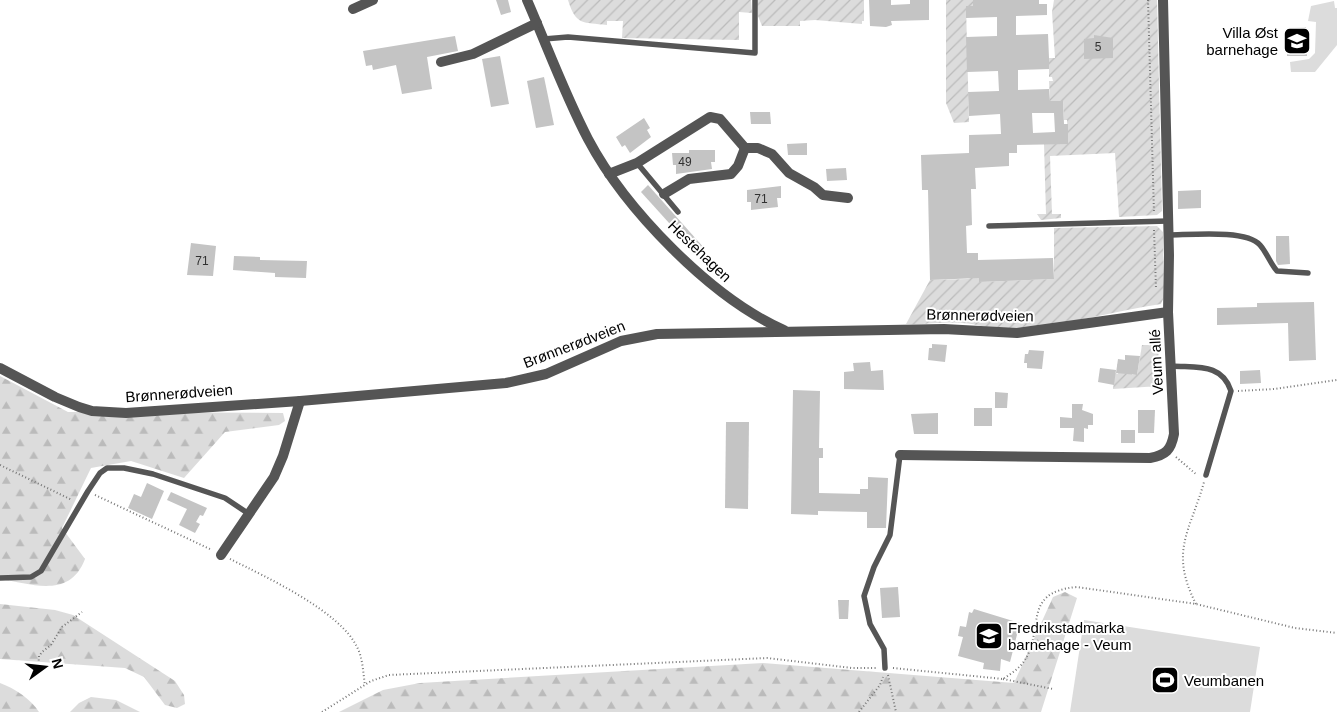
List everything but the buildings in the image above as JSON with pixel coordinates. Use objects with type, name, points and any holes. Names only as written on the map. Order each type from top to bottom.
[{"type":"street","points":[[353,9],[373,0]]},
{"type":"street","name":"Hestehagen","points":[[527,0],[588,140],[609,174],[642,215],[730,301],[785,331]]},
{"type":"street","name":"Veum allé","points":[[1162,0],[1168,221],[1168,312],[1174,434],[1168,451]]},
{"type":"street","points":[[441,62],[473,54],[537,23]]},
{"type":"street","points":[[609,174],[637,162],[710,117],[720,119],[745,148],[758,148],[772,154],[789,173],[814,187],[823,195],[848,198]]},
{"type":"street","points":[[664,194],[689,180],[731,174],[738,166],[745,148]]},
{"type":"street","name":"Brønnerødveien","points":[[0,368],[55,397],[92,411],[126,413],[482,386],[546,374],[606,346],[637,336],[785,331],[944,329],[1017,333],[1168,312]]},
{"type":"street","points":[[221,555],[274,477],[283,456],[300,401]]},
{"type":"street","points":[[900,455],[1150,458],[1161,456],[1168,451]]},
{"type":"lane","points":[[544,39],[568,37],[755,53],[755,0]]},
{"type":"lane","name":"Hestehagen","points":[[637,162],[678,212]]},
{"type":"lane","points":[[989,226],[1168,221]]},
{"type":"lane","points":[[1168,235],[1230,235],[1251,239],[1260,245],[1277,271],[1308,273]]},
{"type":"lane","points":[[1172,366],[1213,370],[1220,373],[1228,382],[1231,391],[1206,475]]},
{"type":"lane","points":[[885,668],[884,649],[870,624],[864,596],[874,567],[890,535],[900,455]]},
{"type":"lane","points":[[0,578],[31,577],[41,571],[88,491],[104,470],[111,467],[153,474],[213,494],[233,502],[249,514]]},
{"type":"path","points":[[1148,0],[1156,288]]},
{"type":"path","points":[[1231,391],[1274,389],[1337,380]]},
{"type":"path","points":[[1168,451],[1196,473],[1202,488]]},
{"type":"path","points":[[0,464],[81,504]]},
{"type":"path","points":[[1196,604],[1184,575],[1183,547],[1206,475]]},
{"type":"path","points":[[88,491],[221,555],[296,594],[347,632],[358,649],[365,685]]},
{"type":"path","points":[[1003,679],[1022,665],[1028,652],[1042,603],[1050,593],[1060,588],[1077,587],[1106,590],[1196,604],[1295,628],[1337,633]]},
{"type":"path","points":[[38,671],[40,656],[51,645],[57,632],[82,612]]},
{"type":"path","points":[[322,712],[365,685],[389,675],[767,658],[852,668],[885,668],[1003,679],[1053,689]]},
{"type":"path","points":[[859,712],[880,685],[885,668]]},
{"type":"path","points":[[885,668],[896,712]]},
{"type":"green space","points":[[568,0],[751,0],[752,13],[739,12],[739,40],[622,38],[623,21],[607,21],[607,25],[586,23],[578,19],[574,14]]},
{"type":"green space","points":[[757,0],[864,0],[864,21],[862,21],[862,24],[815,20],[800,21],[800,26],[762,26],[758,16]]},
{"type":"green space","points":[[946,0],[973,0],[973,6],[966,6],[969,122],[954,123],[946,103]]},
{"type":"green space","points":[[1054,0],[1157,0],[1162,211],[1157,215],[1119,217],[1115,153],[1050,156],[1052,214],[1061,214],[1061,218],[1041,220],[1037,214],[1046,214],[1044,144],[1068,143],[1067,120],[1064,120],[1063,101],[1050,101],[1049,81],[1053,81],[1052,77],[1049,77],[1049,58],[1055,58],[1052,12]]},
{"type":"green space","points":[[1334,1],[1335,8],[1337,8],[1337,45],[1315,72],[1291,72],[1290,62],[1309,59],[1315,53],[1316,22],[1308,21],[1311,6]]},
{"type":"green space","points":[[1157,226],[1163,232],[1164,297],[1161,304],[1027,328],[1002,329],[956,323],[906,324],[930,280],[968,279],[979,275],[979,282],[1054,279],[1054,228]]},
{"type":"green space","points":[[1142,345],[1158,345],[1160,386],[1113,389],[1115,373],[1118,374],[1117,364],[1132,372],[1132,375],[1137,375]]},
{"type":"green space","points":[[0,376],[68,412],[283,413],[285,421],[279,425],[225,432],[184,478],[131,461],[91,468],[62,528],[85,559],[78,572],[70,580],[60,584],[49,586],[25,584],[0,579]]},
{"type":"green space","points":[[1065,592],[1077,598],[1041,712],[339,712],[383,690],[420,683],[763,663],[1014,683],[1053,597]]},
{"type":"green space","points":[[0,604],[55,610],[73,615],[175,681],[184,695],[185,704],[177,708],[165,705],[144,677],[125,668],[0,659]]},
{"type":"green space","name":"Veumbanen","points":[[1084,620],[1260,647],[1250,712],[1070,712]]},
{"type":"green space","points":[[0,683],[22,694],[39,712],[0,712]]},
{"type":"green space","points":[[91,697],[116,700],[140,712],[70,712],[79,703]]},
{"type":"place","name":"Villa Øst barnehage","points":[[1297,41]]},
{"type":"place","name":"Fredrikstadmarka barnehage - Veum","points":[[989,636]]},
{"type":"place","name":"Veumbanen","points":[[1165,680]]}]
